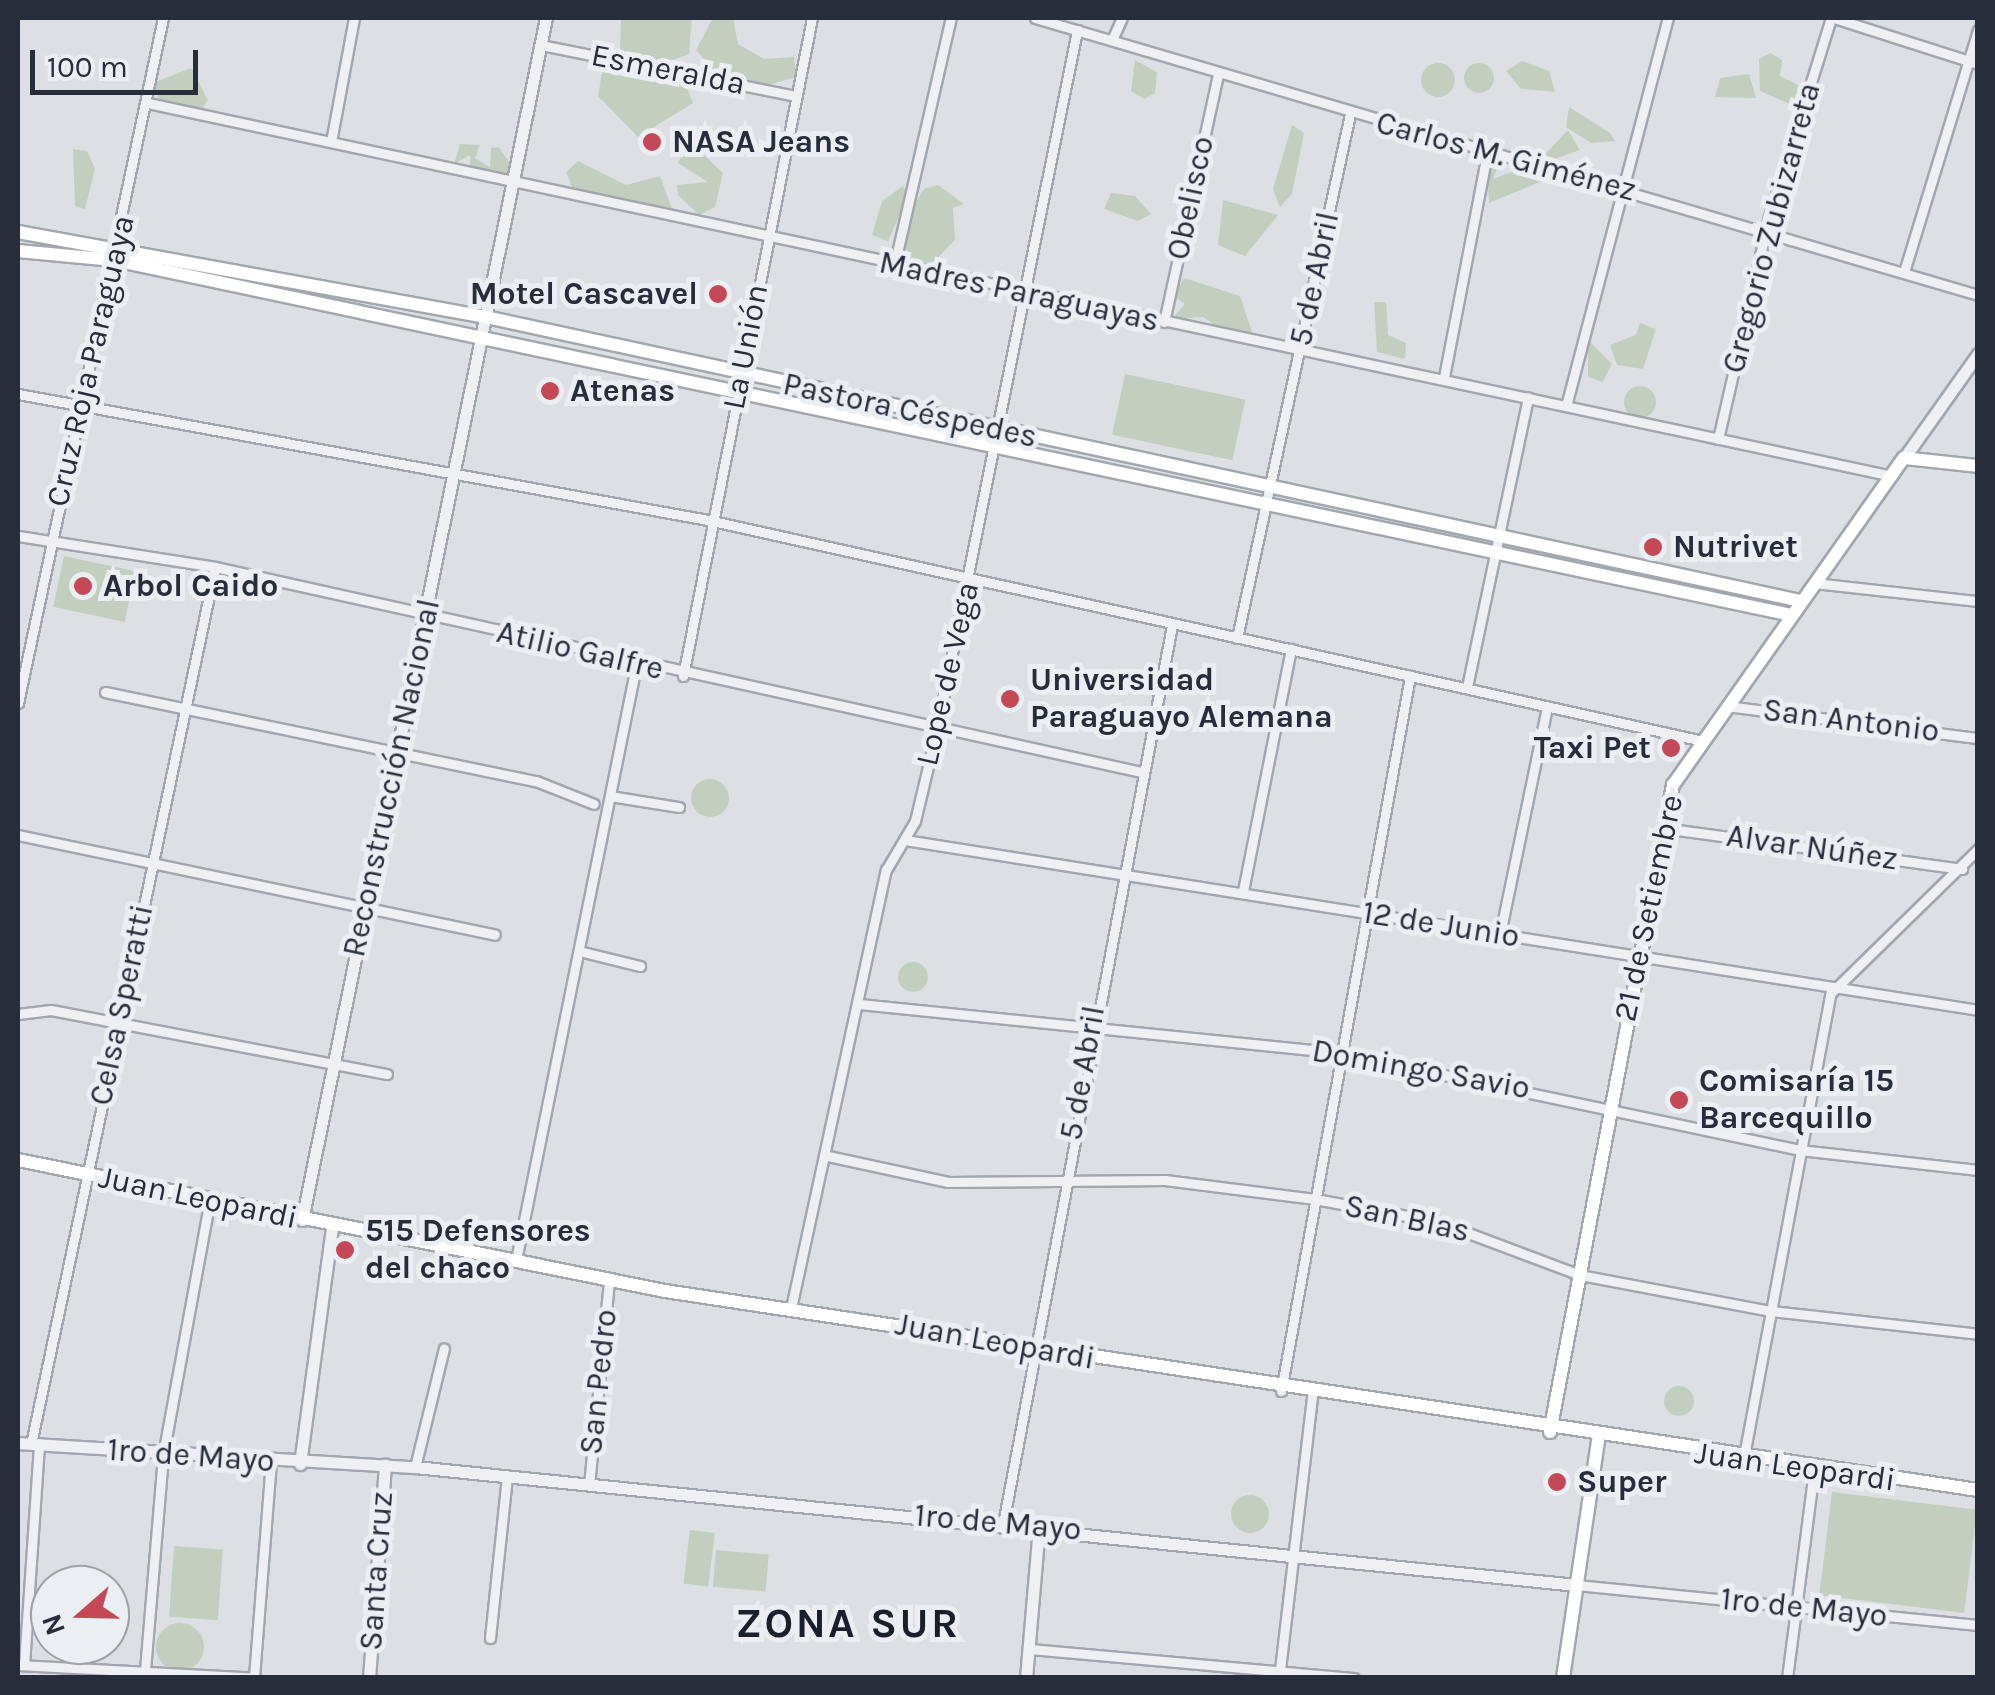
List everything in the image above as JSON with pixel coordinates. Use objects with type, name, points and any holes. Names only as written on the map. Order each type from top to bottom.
[{"type":"main road","name":"Pastora Céspedes","points":[[18,232],[117,243],[486,317],[997,437],[1272,496],[1496,552],[1727,584],[1801,600]]},
{"type":"main road","name":"Pastora Céspedes","points":[[18,251],[114,260],[738,391],[997,437]]},
{"type":"main road","points":[[288,297],[292,280]]},
{"type":"main road","points":[[1904,458],[1978,466]]},
{"type":"main road","name":"21 de Setiembre","points":[[1550,1432],[1607,1108],[1641,959],[1663,828],[1699,740],[1904,458]]},
{"type":"main road","name":"Pastora Céspedes","points":[[1272,496],[1498,536],[1724,601],[1791,615]]},
{"type":"main road","points":[[1724,601],[1727,584]]},
{"type":"main road","name":"Juan Leopardi","points":[[18,1160],[609,1280],[1598,1440],[1978,1490]]},
{"type":"main road","points":[[1562,1678],[1598,1440]]},
{"type":"street","name":"Cruz Roja Paraguaya","points":[[18,704],[163,18]]},
{"type":"street","points":[[331,142],[354,18]]},
{"type":"street","name":"Reconstrucción Nacional","points":[[302,1220],[546,18]]},
{"type":"street","name":"La Unión","points":[[683,676],[708,520],[738,391],[812,18]]},
{"type":"street","points":[[894,266],[951,18]]},
{"type":"street","name":"Carlos M. Giménez","points":[[1035,18],[1350,114],[1618,187],[1978,294]]},
{"type":"street","points":[[1112,40],[1122,18]]},
{"type":"street","points":[[1566,406],[1618,187],[1668,18]]},
{"type":"street","points":[[1833,18],[1973,63]]},
{"type":"street","name":"Gregorio Zubizarreta","points":[[1718,440],[1766,232],[1833,18]]},
{"type":"street","name":"Lope de Vega","points":[[791,1308],[828,1156],[886,870],[905,840],[936,729],[969,583],[1076,30]]},
{"type":"street","points":[[1904,272],[1973,63],[1978,30]]},
{"type":"street","name":"Esmeralda","points":[[540,44],[796,96]]},
{"type":"street","name":"Obelisco","points":[[1164,322],[1218,74]]},
{"type":"street","name":"Madres Paraguayas","points":[[148,103],[768,240],[1444,376],[1892,476]]},
{"type":"street","name":"5 de Abril","points":[[1237,638],[1272,496],[1350,114]]},
{"type":"street","points":[[1444,376],[1487,154]]},
{"type":"street","name":"21 de Setiembre","points":[[1904,458],[1978,354]]},
{"type":"street","points":[[18,394],[82,399],[708,520],[969,583],[1468,687],[1699,740]]},
{"type":"street","points":[[1468,687],[1528,396]]},
{"type":"street","name":"Atilio Galfre","points":[[18,536],[51,537],[216,567],[636,666],[1141,772]]},
{"type":"street","name":"Celsa Speratti","points":[[20,1665],[29,1444],[216,567]]},
{"type":"street","points":[[1814,583],[1978,601]]},
{"type":"street","name":"5 de Abril","points":[[1004,1524],[1032,1349],[1120,876],[1172,625]]},
{"type":"street","points":[[1243,891],[1291,649]]},
{"type":"street","points":[[516,1260],[636,666]]},
{"type":"street","points":[[1281,1391],[1410,676]]},
{"type":"street","points":[[105,692],[397,751],[594,804]]},
{"type":"street","name":"San Antonio","points":[[1724,705],[1978,738]]},
{"type":"street","points":[[1500,934],[1547,707]]},
{"type":"street","points":[[610,796],[679,807]]},
{"type":"street","name":"Alvar Núñez","points":[[1663,828],[1962,869]]},
{"type":"street","points":[[18,835],[495,936]]},
{"type":"street","name":"12 de Junio","points":[[905,840],[1120,876],[1243,891],[1831,992],[1978,1010]]},
{"type":"street","points":[[1743,1462],[1831,992],[1962,869],[1978,849]]},
{"type":"street","points":[[578,952],[640,966]]},
{"type":"street","name":"Domingo Savio","points":[[859,1004],[1340,1053],[1800,1150],[1978,1170]]},
{"type":"street","points":[[18,1014],[51,1010],[332,1068],[387,1074]]},
{"type":"street","name":"San Blas","points":[[828,1156],[948,1182],[1165,1180],[1315,1199],[1439,1222],[1580,1275],[1771,1311],[1978,1334]]},
{"type":"street","points":[[145,1670],[164,1454],[210,1200]]},
{"type":"street","points":[[300,1464],[332,1226]]},
{"type":"street","name":"San Pedro","points":[[588,1485],[609,1280]]},
{"type":"street","points":[[415,1467],[444,1348]]},
{"type":"street","points":[[1279,1673],[1290,1550],[1312,1396]]},
{"type":"street","name":"1ro de Mayo","points":[[29,1444],[300,1464],[415,1467],[1290,1550],[1576,1585],[1978,1625]]},
{"type":"street","points":[[20,1665],[255,1677],[271,1462]]},
{"type":"street","name":"Santa Cruz","points":[[369,1678],[384,1465]]},
{"type":"street","points":[[1787,1678],[1814,1471]]},
{"type":"street","points":[[490,1638],[507,1477]]},
{"type":"street","points":[[1026,1678],[1039,1526]]},
{"type":"street","points":[[1030,1648],[1354,1678]]},
{"type":"green space","points":[[621,18],[692,18],[689,54],[660,65],[620,54]]},
{"type":"green space","points":[[713,18],[733,18],[738,44],[764,59],[794,57],[796,77],[765,86],[703,75],[708,64],[696,50]]},
{"type":"green space","points":[[1770,53],[1782,60],[1780,76],[1802,87],[1799,108],[1760,91],[1759,59]]},
{"type":"green space","points":[[1135,60],[1157,72],[1155,93],[1144,99],[1131,91]]},
{"type":"green space","points":[[1522,61],[1549,71],[1555,92],[1521,89],[1506,71]]},
{"type":"green space","points":[[604,62],[684,80],[693,103],[638,137],[598,96]]},
{"type":"green space","points":[[1438,63],[1450,68],[1455,80],[1450,92],[1438,97],[1426,92],[1421,80],[1426,68]]},
{"type":"green space","points":[[1479,63],[1493,72],[1494,78],[1485,92],[1479,93],[1465,84],[1464,78],[1473,64]]},
{"type":"green space","points":[[191,68],[208,100],[196,118],[159,99],[153,83]]},
{"type":"green space","points":[[1749,74],[1756,98],[1715,97],[1720,78]]},
{"type":"green space","points":[[1569,107],[1610,133],[1615,141],[1591,143],[1566,127]]},
{"type":"green space","points":[[1292,125],[1304,133],[1292,194],[1280,207],[1273,189]]},
{"type":"green space","points":[[1568,130],[1580,150],[1546,162],[1544,155]]},
{"type":"green space","points":[[689,141],[723,173],[715,207],[699,215],[678,195],[677,185],[708,182],[678,163]]},
{"type":"green space","points":[[460,144],[480,145],[475,158],[490,167],[491,148],[499,147],[513,168],[507,181],[470,167],[470,155],[454,164]]},
{"type":"green space","points":[[73,149],[87,151],[95,169],[85,209],[75,206]]},
{"type":"green space","points":[[578,161],[626,185],[660,176],[673,211],[577,200],[566,172]]},
{"type":"green space","points":[[1487,166],[1497,169],[1493,179],[1522,168],[1542,181],[1489,203]]},
{"type":"green space","points":[[938,185],[964,204],[953,208],[955,240],[932,264],[911,258],[898,232],[924,189]]},
{"type":"green space","points":[[903,186],[908,197],[888,241],[872,235],[882,201]]},
{"type":"green space","points":[[1111,193],[1135,196],[1151,214],[1138,221],[1104,209]]},
{"type":"green space","points":[[1223,200],[1278,215],[1245,256],[1218,245]]},
{"type":"green space","points":[[1184,278],[1240,296],[1252,332],[1232,337],[1203,317],[1172,319],[1185,304],[1174,296]]},
{"type":"green space","points":[[1374,302],[1386,302],[1388,335],[1406,343],[1405,359],[1377,352]]},
{"type":"green space","points":[[1640,323],[1656,329],[1643,369],[1617,365],[1610,345],[1636,335]]},
{"type":"green space","points":[[1588,340],[1612,364],[1603,382],[1588,377]]},
{"type":"green space","points":[[1125,374],[1245,400],[1232,460],[1112,435]]},
{"type":"green space","points":[[1640,386],[1652,390],[1656,402],[1652,414],[1640,418],[1628,414],[1624,402],[1628,390]]},
{"type":"green space","points":[[64,556],[135,571],[125,622],[53,607]]},
{"type":"green space","points":[[710,779],[724,784],[729,798],[724,812],[710,817],[696,812],[691,798],[696,784]]},
{"type":"green space","points":[[913,962],[924,966],[928,977],[924,988],[913,992],[902,988],[898,977],[902,966]]},
{"type":"green space","points":[[1679,1386],[1690,1390],[1694,1401],[1690,1412],[1679,1416],[1668,1412],[1664,1401],[1668,1390]]},
{"type":"green space","points":[[1832,1492],[1977,1510],[1964,1613],[1819,1595]]},
{"type":"green space","points":[[1250,1495],[1264,1500],[1269,1514],[1264,1528],[1250,1533],[1236,1528],[1231,1514],[1236,1500]]},
{"type":"green space","points":[[690,1530],[715,1533],[708,1587],[683,1584]]},
{"type":"green space","points":[[174,1546],[223,1549],[218,1620],[169,1617]]},
{"type":"green space","points":[[716,1550],[769,1555],[766,1591],[713,1587]]},
{"type":"green space","points":[[180,1623],[197,1630],[204,1647],[197,1664],[180,1671],[163,1664],[156,1647],[163,1630]]},
{"type":"place","name":"NASA Jeans","points":[[652,142]]},
{"type":"place","name":"Motel Cascavel","points":[[718,294]]},
{"type":"place","name":"Atenas","points":[[550,391]]},
{"type":"place","name":"Nutrivet","points":[[1653,547]]},
{"type":"place","name":"Arbol Caido","points":[[83,586]]},
{"type":"place","name":"Universidad Paraguayo Alemana","points":[[1010,699]]},
{"type":"place","name":"Taxi Pet","points":[[1671,748]]},
{"type":"place","name":"Comisaría 15 Barcequillo","points":[[1679,1100]]},
{"type":"place","name":"515 Defensores del chaco","points":[[345,1250]]},
{"type":"place","name":"Super","points":[[1557,1482]]},
{"type":"district","name":"ZONA SUR","points":[[848,1623]]}]
